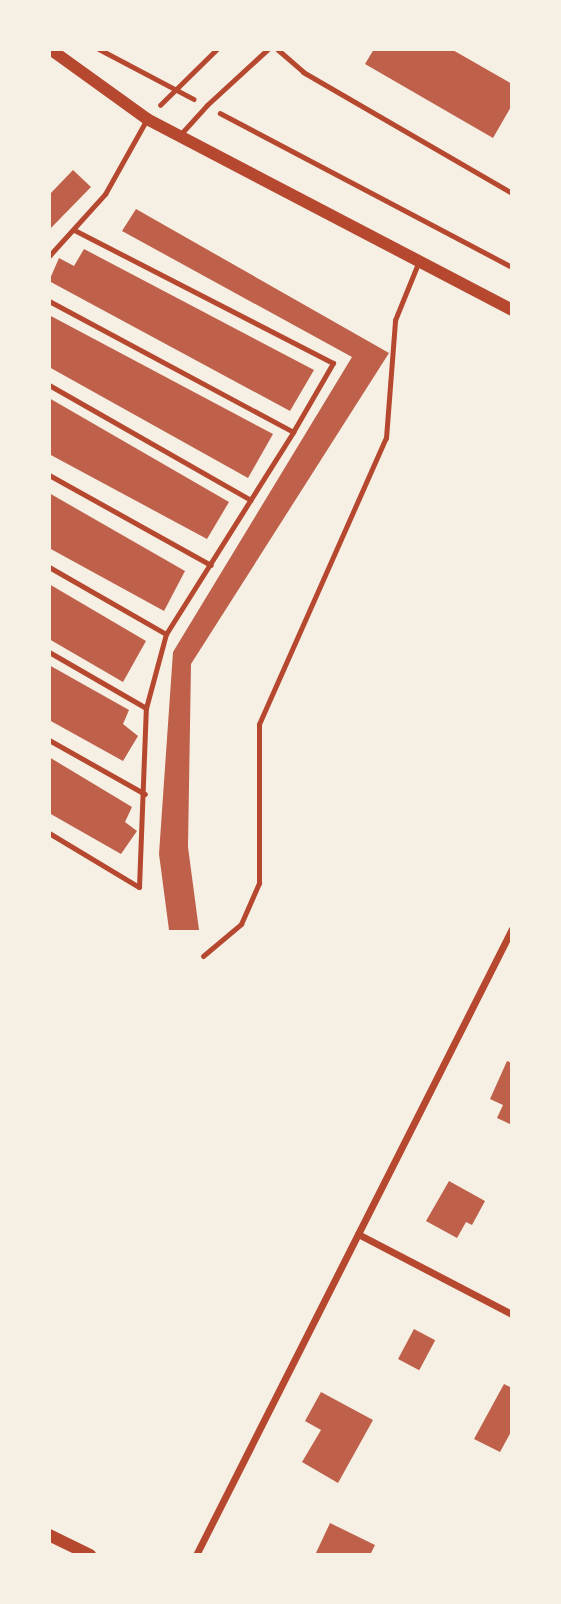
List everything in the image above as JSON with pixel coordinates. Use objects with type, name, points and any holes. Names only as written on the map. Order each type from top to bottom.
[{"type":"street","points":[[50,49],[147,119],[512,310]]},
{"type":"street","points":[[197,1555],[512,929]]},
{"type":"street","points":[[358,1234],[512,1314]]},
{"type":"street","points":[[49,1535],[90,1555]]},
{"type":"lane","points":[[179,136],[207,105],[268,49]]},
{"type":"lane","points":[[277,49],[303,72],[512,193]]},
{"type":"lane","points":[[49,256],[105,194],[147,119]]},
{"type":"lane","points":[[49,834],[139,887],[145,794],[146,708],[166,635],[333,363],[74,230]]},
{"type":"lane","points":[[203,956],[241,924],[258,883],[259,724],[386,438],[395,320],[419,261]]},
{"type":"lane","points":[[49,301],[293,432]]},
{"type":"lane","points":[[49,385],[251,500]]},
{"type":"lane","points":[[49,475],[211,565]]},
{"type":"lane","points":[[49,567],[166,635]]},
{"type":"lane","points":[[49,652],[146,708]]},
{"type":"lane","points":[[49,740],[145,794]]},
{"type":"path","points":[[99,49],[512,267]]},
{"type":"path","points":[[147,119],[217,49]]},
{"type":"building","points":[[374,49],[451,49],[512,84],[512,105],[493,138],[365,64]]},
{"type":"building","points":[[73,170],[91,187],[49,230],[49,195]]},
{"type":"building","points":[[136,209],[389,353],[191,664],[188,847],[199,930],[169,930],[159,854],[173,652],[352,357],[122,231]]},
{"type":"building","points":[[84,249],[314,370],[290,411],[49,281],[59,258],[74,266]]},
{"type":"building","points":[[49,315],[273,434],[248,478],[49,367]]},
{"type":"building","points":[[49,398],[229,502],[207,539],[49,454]]},
{"type":"building","points":[[49,493],[185,571],[164,611],[49,548]]},
{"type":"building","points":[[49,584],[146,641],[123,682],[49,639]]},
{"type":"building","points":[[49,665],[129,710],[123,724],[138,736],[123,761],[49,720]]},
{"type":"building","points":[[49,757],[132,807],[125,822],[137,831],[121,854],[49,813]]},
{"type":"building","points":[[507,1061],[512,1063],[512,1125],[497,1118],[503,1105],[490,1099]]},
{"type":"building","points":[[449,1181],[485,1201],[472,1225],[466,1222],[457,1238],[426,1221]]},
{"type":"building","points":[[414,1329],[435,1340],[419,1370],[398,1359]]},
{"type":"building","points":[[504,1384],[512,1388],[512,1430],[500,1452],[474,1439]]},
{"type":"building","points":[[321,1392],[373,1420],[338,1483],[302,1462],[321,1430],[305,1421]]},
{"type":"building","points":[[330,1523],[375,1545],[370,1555],[315,1555]]}]
